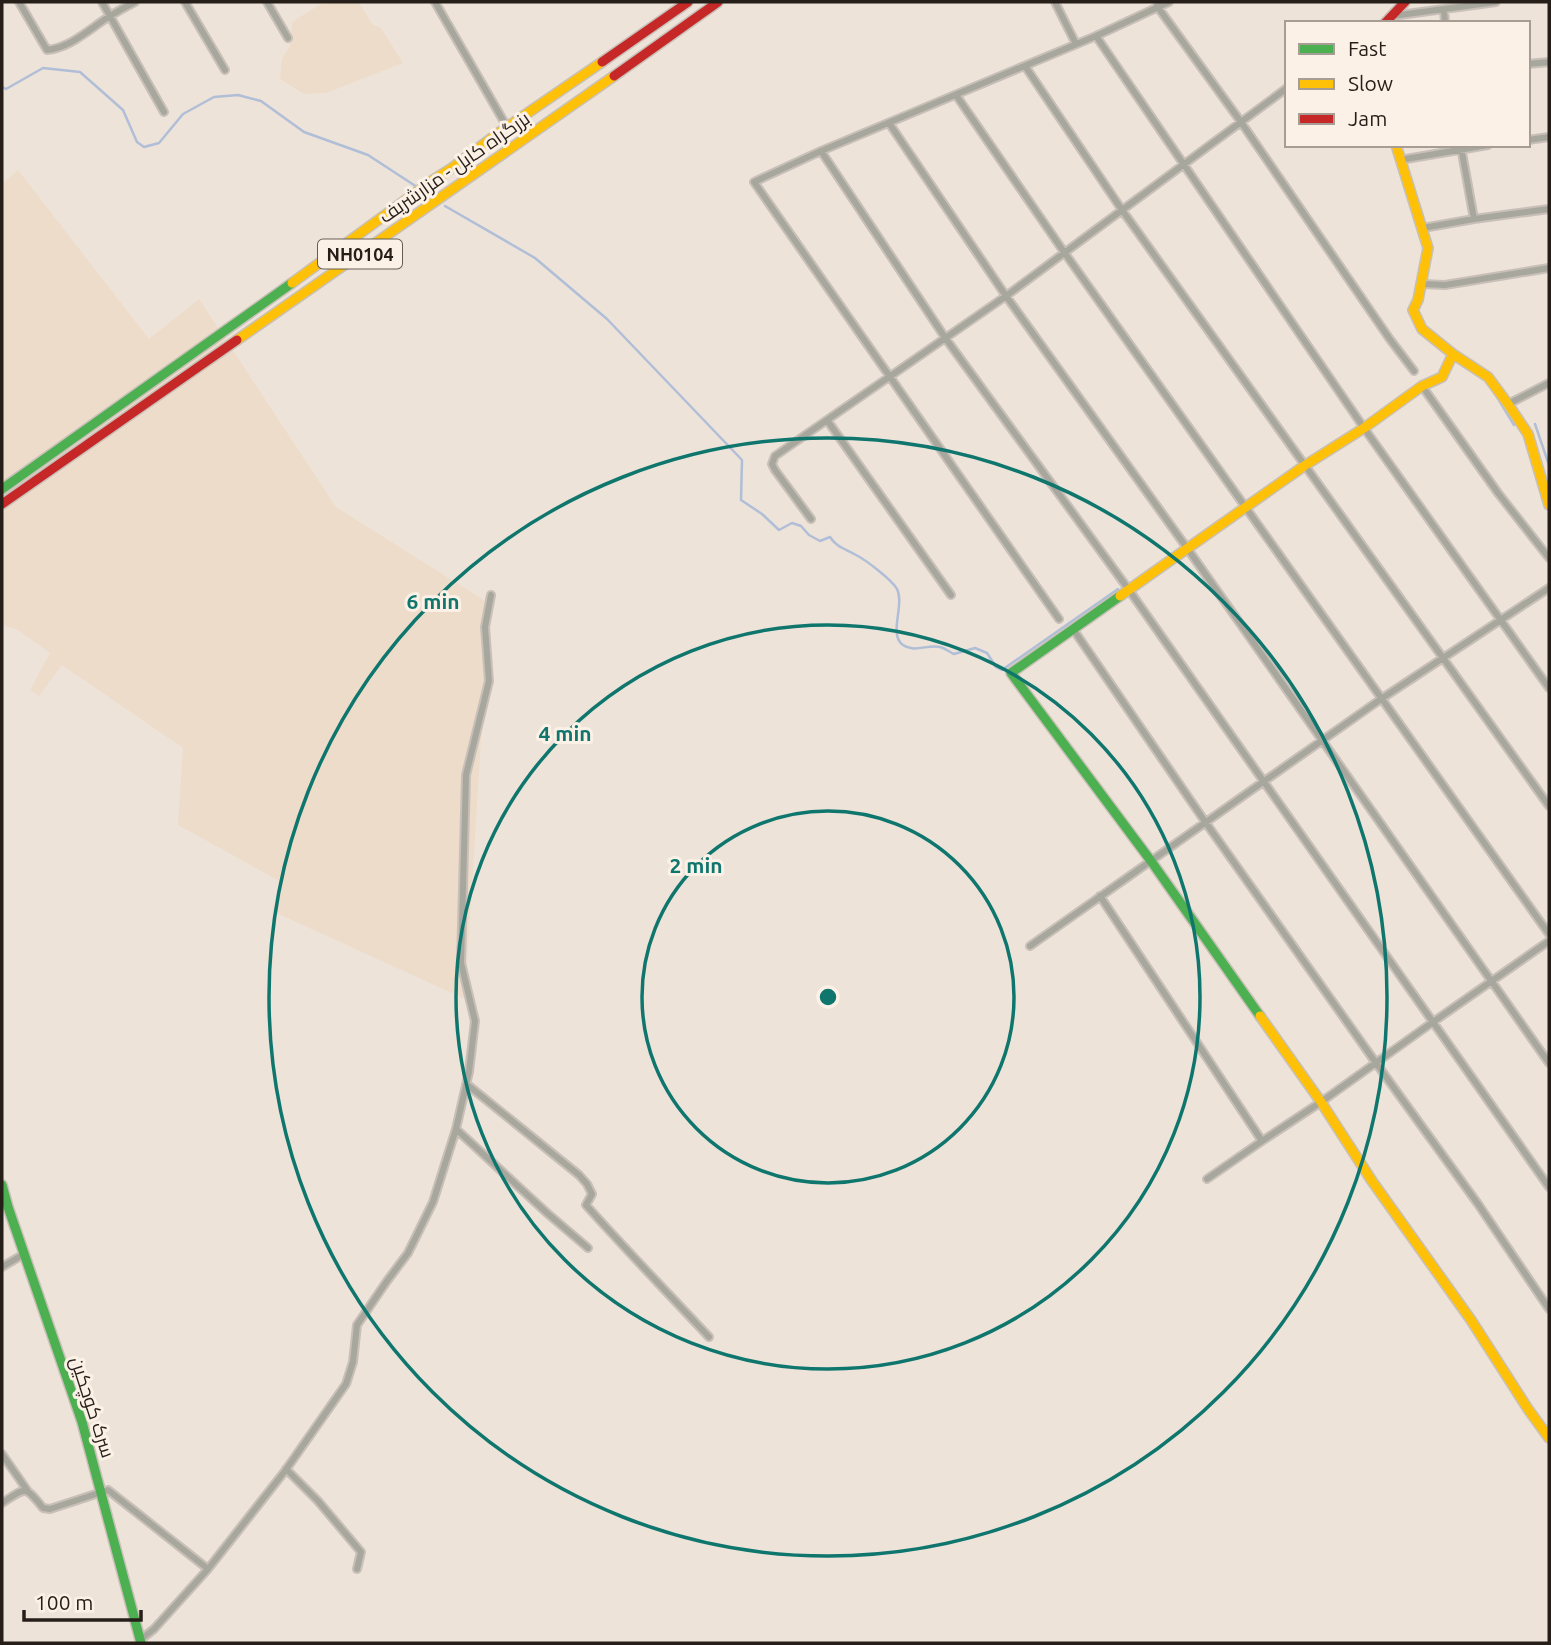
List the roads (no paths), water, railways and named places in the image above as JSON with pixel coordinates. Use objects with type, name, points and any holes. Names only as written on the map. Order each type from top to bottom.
[{"type":"main road","name":"بزرگراه کابل - مزارشریف","points":[[2,489],[433,180],[449,172],[507,127],[688,2]]},
{"type":"main road","name":"بزرگراه کابل - مزارشریف","points":[[2,504],[718,2]]},
{"type":"main road","points":[[1388,20],[1405,2]]},
{"type":"main road","points":[[1397,147],[1428,248],[1422,284],[1413,310],[1422,329],[1488,377],[1528,434],[1549,505]]},
{"type":"main road","points":[[1453,354],[1438,380],[1422,386],[1011,673],[1151,861],[1321,1102],[1372,1181],[1471,1320],[1549,1438]]},
{"type":"main road","name":"سرک کوچکین","points":[[2,1185],[82,1422],[141,1641]]},
{"type":"street","points":[[19,2],[47,50],[70,43],[135,2]]},
{"type":"street","points":[[102,2],[164,113]]},
{"type":"street","points":[[185,2],[225,70]]},
{"type":"street","points":[[267,2],[288,38]]},
{"type":"street","points":[[435,2],[507,127]]},
{"type":"street","points":[[1055,2],[1076,44]]},
{"type":"street","points":[[1059,619],[754,182],[821,151],[1096,36],[1169,2]]},
{"type":"street","points":[[1388,20],[1496,2]]},
{"type":"street","points":[[1157,6],[1414,371]]},
{"type":"street","points":[[1444,10],[1445,21]]},
{"type":"street","points":[[1096,36],[1364,428],[1549,688]]},
{"type":"street","points":[[1530,64],[1549,62]]},
{"type":"street","points":[[1025,66],[1122,210],[1549,806]]},
{"type":"street","points":[[810,519],[775,470],[772,464],[775,456],[1006,296],[1285,90]]},
{"type":"street","points":[[956,95],[1064,252],[1549,934]]},
{"type":"street","points":[[889,123],[1006,296],[1187,548],[1549,1063]]},
{"type":"street","points":[[1530,140],[1549,137]]},
{"type":"street","points":[[1400,160],[1461,147],[1474,219]]},
{"type":"street","points":[[821,151],[946,339],[1129,590],[1549,1186]]},
{"type":"street","points":[[1423,228],[1549,209]]},
{"type":"street","points":[[1422,284],[1445,285],[1549,268]]},
{"type":"street","points":[[1507,404],[1549,383]]},
{"type":"street","points":[[1422,386],[1498,493],[1549,558]]},
{"type":"street","points":[[827,420],[951,595]]},
{"type":"street","points":[[1030,946],[1381,699],[1549,588]]},
{"type":"street","points":[[141,1641],[208,1569],[286,1469],[346,1384],[357,1325],[408,1253],[433,1202],[456,1129],[466,1086],[475,1021],[461,963],[466,775],[489,681],[485,627],[491,595]]},
{"type":"street","points":[[1073,629],[1206,823],[1478,1204],[1549,1309]]},
{"type":"street","points":[[1100,896],[1262,1141]]},
{"type":"street","points":[[1207,1179],[1549,941]]},
{"type":"street","points":[[466,1086],[579,1175],[592,1194],[586,1205],[709,1338]]},
{"type":"street","points":[[456,1129],[588,1248]]},
{"type":"street","points":[[2,1267],[24,1254]]},
{"type":"street","points":[[2,1454],[43,1508],[108,1490],[208,1569]]},
{"type":"street","points":[[286,1469],[318,1501],[361,1552],[357,1569]]},
{"type":"street","points":[[2,1503],[27,1490]]},
{"type":"waterway","points":[[2,87],[6,89],[43,68],[80,72],[123,110],[137,142],[144,147],[159,143],[183,114],[214,97],[238,95],[261,101],[304,132],[368,155],[417,187]]},
{"type":"waterway","points":[[445,206],[535,258],[607,319],[742,460],[741,500],[779,530],[792,523],[801,526],[809,535],[820,541],[830,537],[838,546],[866,561],[890,581],[899,596],[897,634],[903,645],[912,648],[940,647],[954,654],[975,648],[987,653],[996,667],[1002,670],[1118,589]]},
{"type":"waterway","points":[[1494,392],[1514,425]]},
{"type":"waterway","points":[[1535,424],[1549,465]]}]
